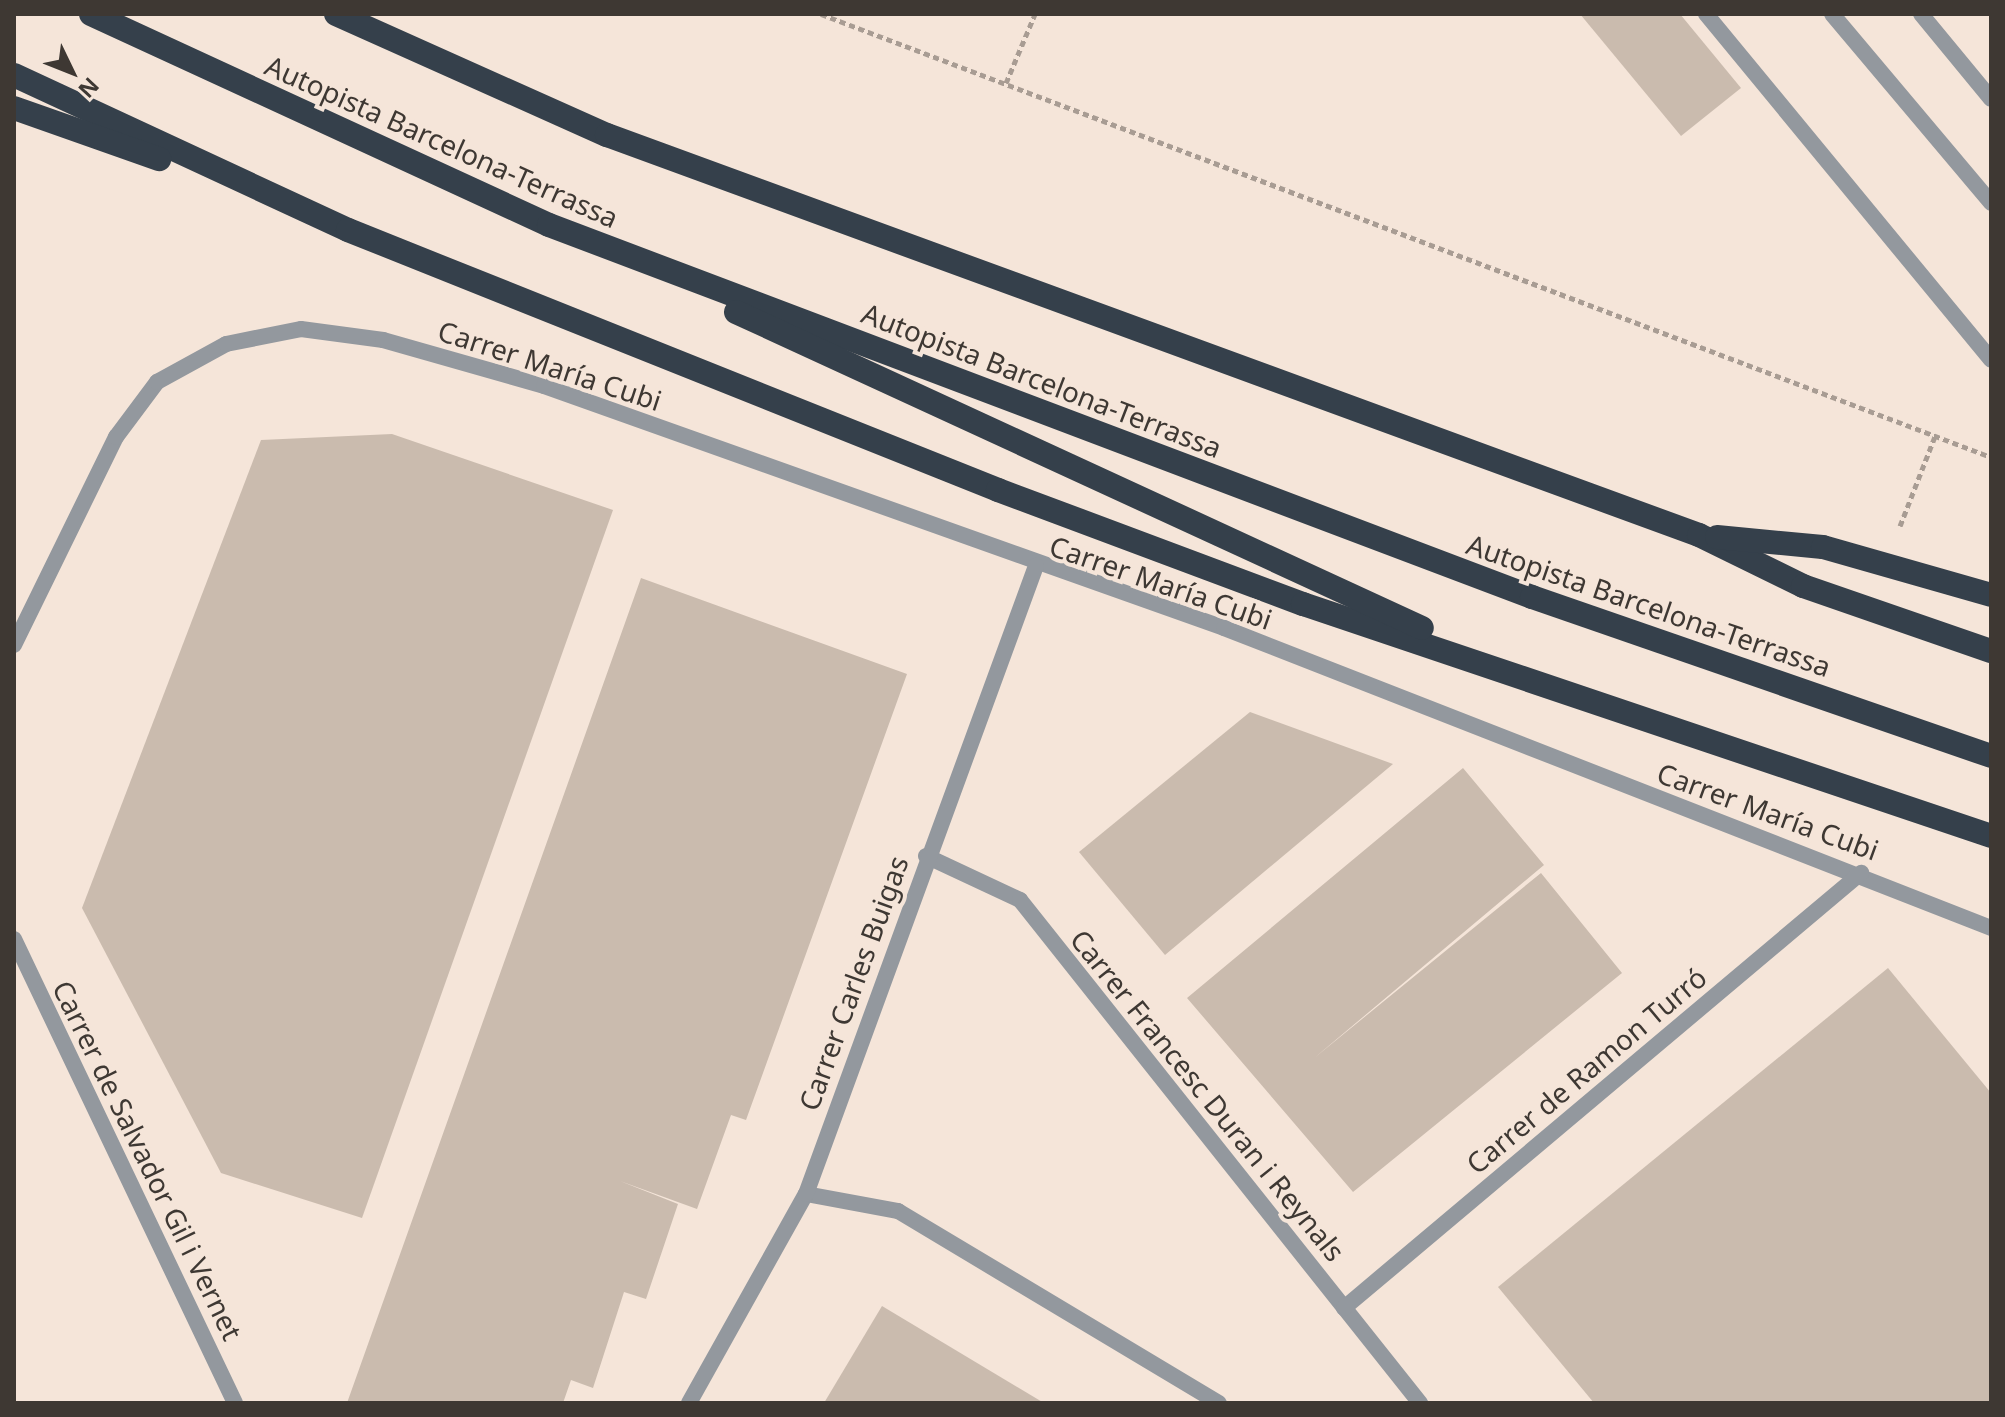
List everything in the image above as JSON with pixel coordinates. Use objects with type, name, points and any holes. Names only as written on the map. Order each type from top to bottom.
[{"type":"highway","name":"Autopista Barcelona-Terrassa","points":[[91,14],[549,225],[1532,597],[1991,756]]},
{"type":"highway","points":[[336,14],[607,135],[1699,535],[1803,586],[1991,651]]},
{"type":"highway","points":[[14,75],[348,230]]},
{"type":"highway","points":[[14,108],[348,230],[998,490],[1303,604],[1523,675],[1991,836]]},
{"type":"highway","points":[[549,225],[1523,675]]},
{"type":"highway","points":[[1699,535],[1823,547],[1991,595]]},
{"type":"street","points":[[1706,14],[1991,360]]},
{"type":"street","points":[[1832,14],[1991,203]]},
{"type":"street","points":[[1921,14],[1991,99]]},
{"type":"street","name":"Carrer María Cubi","points":[[14,645],[116,437],[157,382],[226,344],[301,329],[383,340],[544,386],[1036,566],[1224,628],[1488,736],[1861,873],[1991,928]]},
{"type":"street","name":"Carrer Carles Buigas","points":[[689,1403],[806,1194],[926,856],[1036,566]]},
{"type":"street","name":"Carrer Francesc Duran i Reynals","points":[[926,856],[1020,900],[1420,1403]]},
{"type":"street","name":"Carrer de Ramon Turró","points":[[1344,1308],[1861,873]]},
{"type":"street","name":"Carrer de Salvador Gil i Vernet","points":[[14,939],[235,1403]]},
{"type":"street","points":[[806,1194],[898,1211],[1219,1403]]},
{"type":"path","points":[[821,14],[1991,457]]},
{"type":"path","points":[[1006,83],[1035,14]]},
{"type":"path","points":[[1900,526],[1935,436]]},
{"type":"building","points":[[1580,14],[1680,14],[1741,88],[1681,136]]},
{"type":"building","points":[[392,434],[613,510],[362,1218],[221,1173],[82,908],[261,440]]},
{"type":"building","points":[[641,578],[907,674],[746,1120],[731,1115],[697,1209],[620,1181],[678,1204],[646,1299],[624,1292],[593,1388],[571,1380],[563,1403],[347,1403]]},
{"type":"building","points":[[1250,712],[1393,764],[1165,955],[1079,852]]},
{"type":"building","points":[[1463,768],[1544,865],[1313,1059],[1541,873],[1622,973],[1353,1192],[1187,998]]},
{"type":"building","points":[[1888,968],[1991,1093],[1991,1403],[1594,1403],[1498,1287]]},
{"type":"building","points":[[882,1306],[1044,1403],[824,1403]]}]
